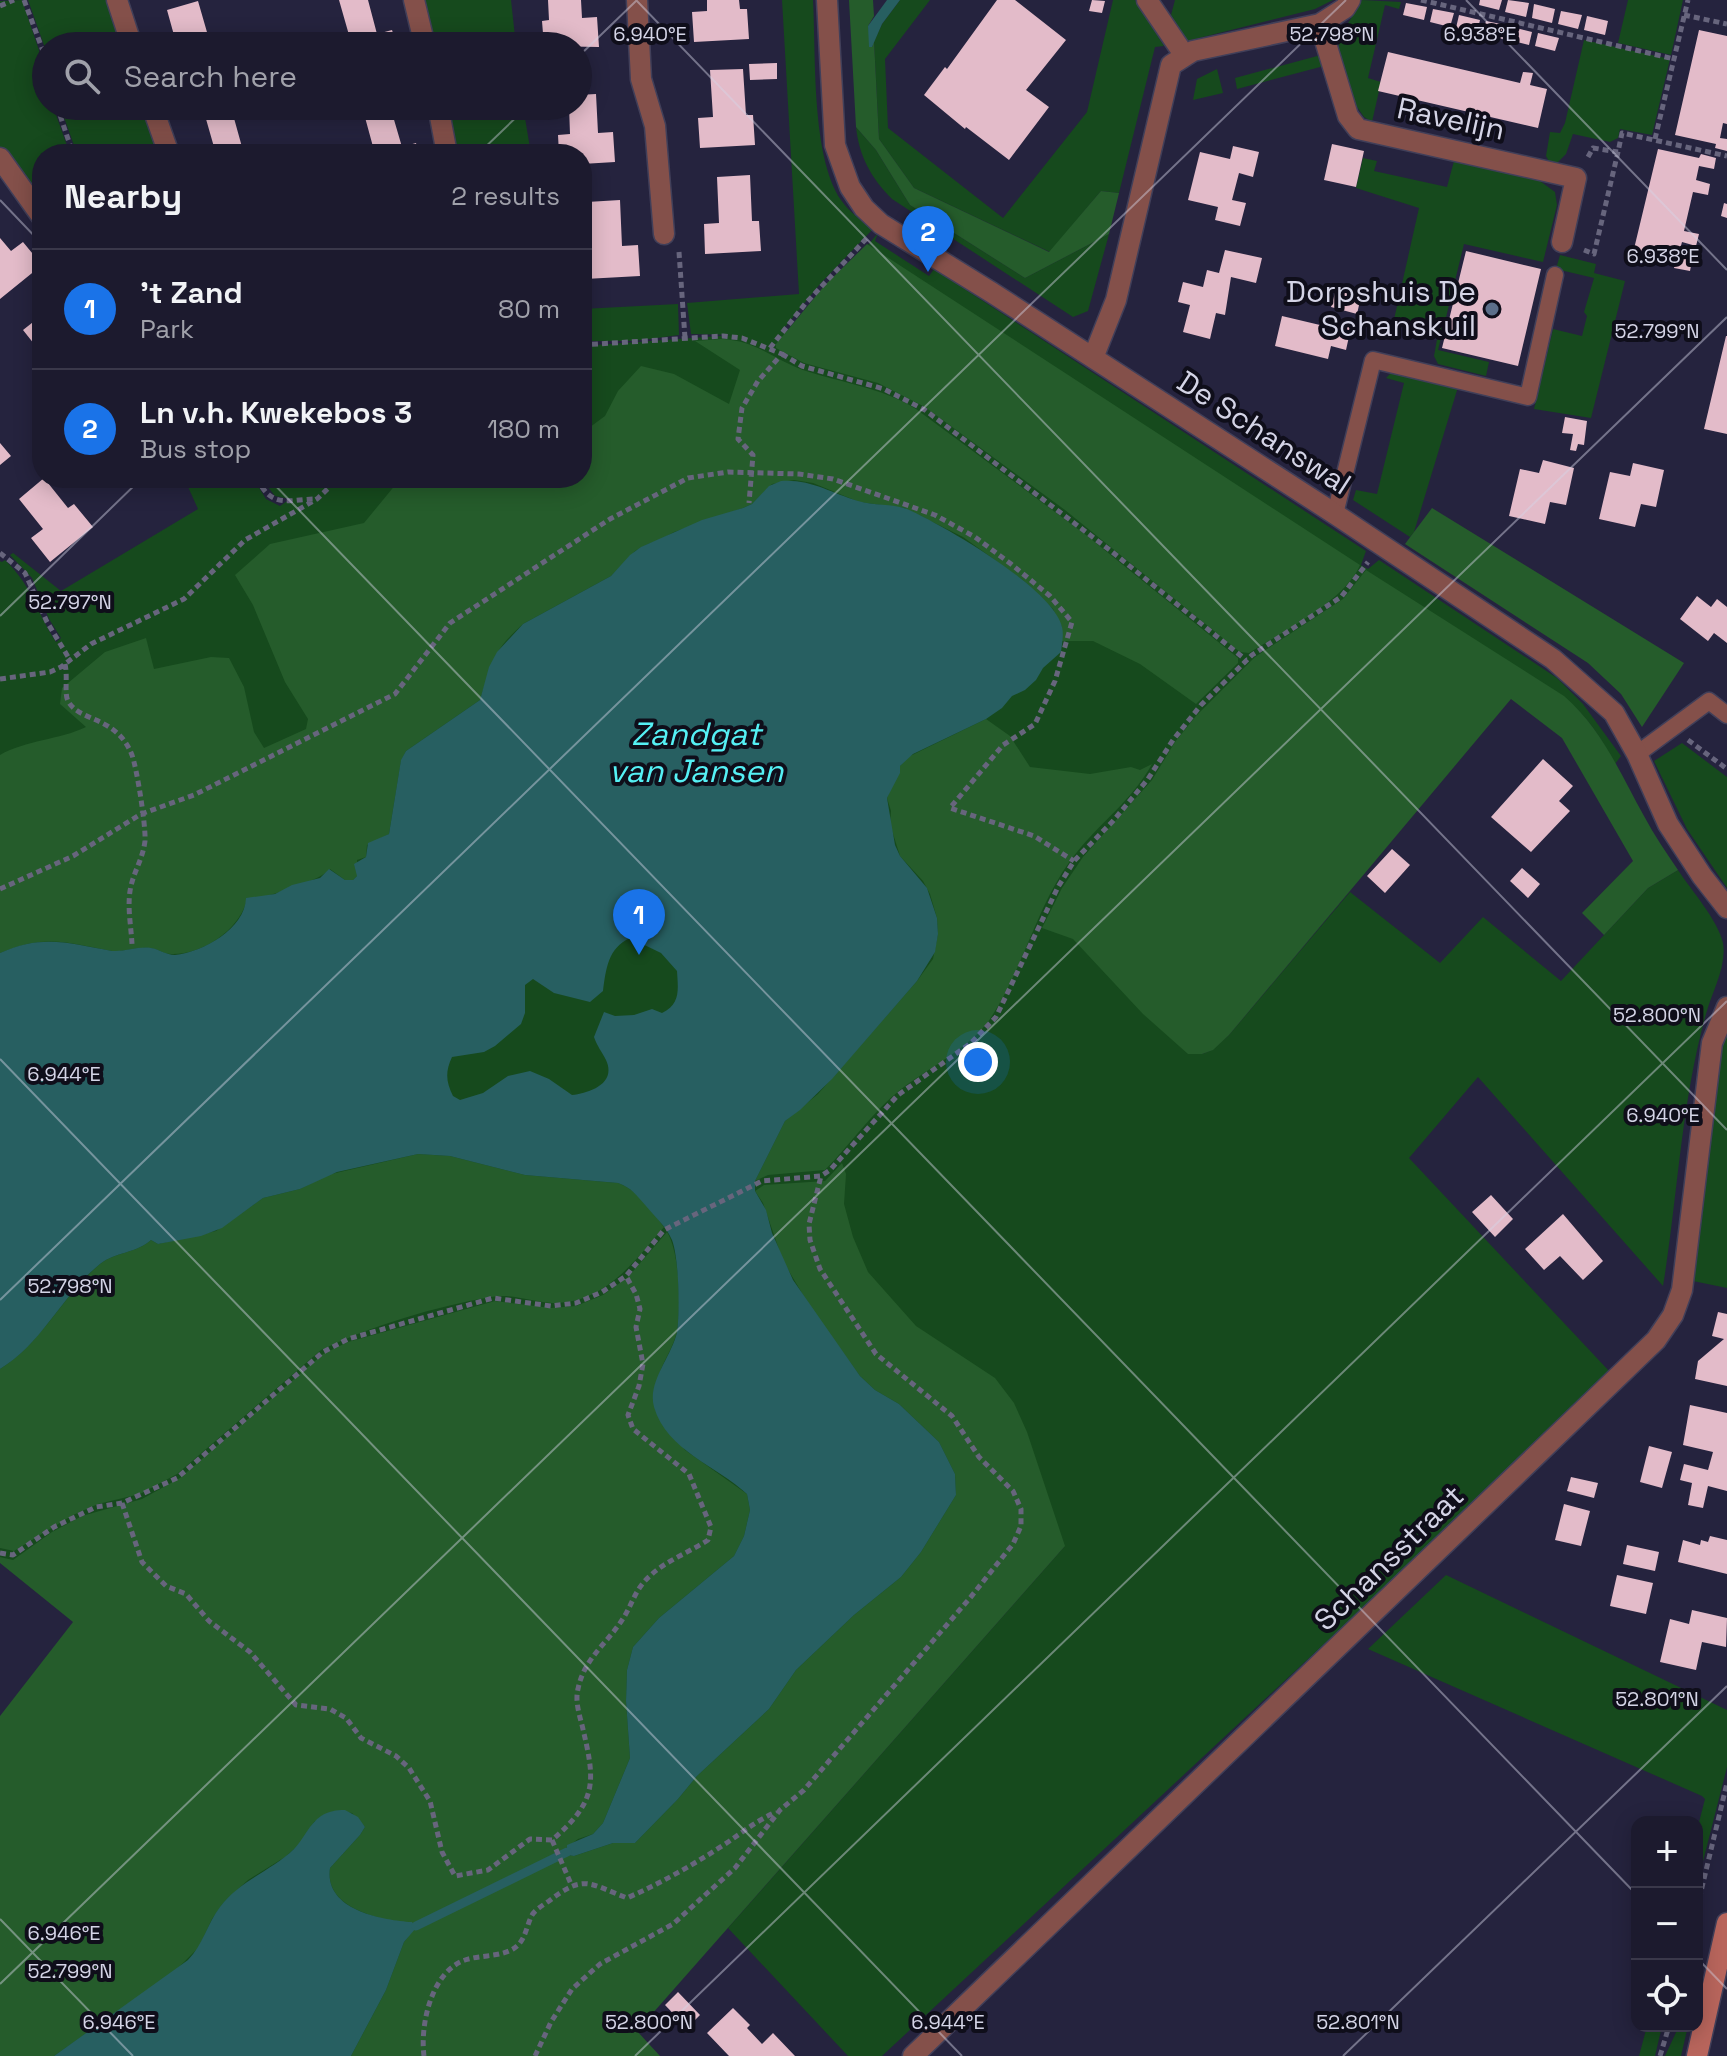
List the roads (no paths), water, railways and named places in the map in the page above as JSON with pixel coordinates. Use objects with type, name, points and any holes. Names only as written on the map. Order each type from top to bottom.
[{"type":"main road","points":[[1697,2056],[1727,1923]]},
{"type":"street","points":[[117,0],[127,32]]},
{"type":"street","points":[[414,0],[422,32]]},
{"type":"street","points":[[637,0],[641,79],[655,126],[664,234]]},
{"type":"street","name":"De Schanswal","points":[[827,0],[835,145],[856,198],[881,224],[1335,514],[1553,659],[1614,713],[1637,754],[1668,824],[1727,908]]},
{"type":"street","points":[[1147,0],[1185,56]]},
{"type":"street","points":[[1093,358],[1116,300],[1171,65],[1193,51],[1320,24],[1345,8],[1350,0]]},
{"type":"street","name":"Ravelijn","points":[[1320,24],[1348,116],[1358,129],[1576,178],[1562,242]]},
{"type":"street","points":[[157,120],[165,144]]},
{"type":"street","points":[[441,120],[445,144]]},
{"type":"street","points":[[0,158],[32,203]]},
{"type":"street","name":"Schansstraat","points":[[913,2056],[1656,1340],[1673,1315],[1682,1290],[1712,1043],[1727,1007]]},
{"type":"lane","points":[[1335,514],[1373,360],[1528,397],[1555,275]]},
{"type":"lane","points":[[1637,754],[1709,701],[1727,715]]},
{"type":"water","points":[[887,0],[900,0],[882,24],[872,47],[869,47],[868,26]]},
{"type":"water","name":"Zandgat van Jansen","points":[[781,481],[802,482],[864,503],[901,507],[924,517],[995,559],[1039,594],[1054,611],[1063,630],[1061,652],[1025,690],[1012,696],[986,719],[913,754],[900,766],[900,773],[887,798],[895,845],[900,856],[927,888],[937,918],[935,952],[917,981],[832,1079],[785,1121],[755,1181],[755,1191],[766,1210],[772,1233],[793,1280],[860,1376],[875,1390],[899,1404],[939,1442],[955,1474],[956,1495],[921,1552],[901,1577],[854,1615],[796,1670],[769,1709],[697,1776],[635,1843],[613,1843],[574,1856],[567,1855],[567,1845],[593,1834],[603,1823],[630,1758],[626,1701],[627,1670],[633,1647],[659,1618],[734,1556],[744,1536],[750,1510],[747,1494],[681,1446],[660,1422],[654,1407],[654,1388],[674,1341],[678,1323],[676,1259],[667,1230],[634,1192],[618,1183],[525,1175],[450,1156],[418,1154],[337,1172],[300,1189],[263,1198],[222,1228],[201,1236],[158,1244],[151,1240],[139,1248],[106,1260],[87,1276],[28,1346],[0,1369],[0,953],[29,944],[56,942],[112,951],[146,948],[172,955],[186,953],[210,944],[230,929],[244,909],[246,898],[275,894],[292,885],[320,878],[329,869],[345,880],[353,880],[357,876],[354,864],[366,857],[368,843],[389,834],[401,760],[406,751],[480,700],[489,667],[497,652],[523,624],[611,576],[641,547],[702,520],[752,504],[769,486]],"holes":[[[630,938],[661,953],[677,971],[675,1001],[662,1013],[652,1009],[634,1015],[615,1016],[604,1012],[594,1037],[608,1068],[608,1075],[600,1086],[572,1095],[549,1079],[530,1071],[508,1076],[483,1093],[460,1100],[453,1096],[447,1077],[452,1057],[484,1052],[521,1024],[525,1013],[525,985],[533,979],[554,993],[590,1002],[603,991],[609,960],[623,942]]]},
{"type":"water","points":[[345,1810],[358,1817],[365,1827],[330,1868],[336,1894],[358,1910],[386,1919],[412,1922],[416,1928],[404,1942],[386,1990],[351,2056],[54,2056],[188,1960],[228,1898],[294,1849],[321,1816]]},
{"type":"waterway","points":[[416,1926],[567,1852]]},
{"type":"place","name":"Ln v.h. Kwekebos 3","points":[[928,272]]},
{"type":"place","name":"Dorpshuis De Schanskuil","points":[[1492,309]]},
{"type":"place","name":"'t Zand","points":[[639,955]]}]
